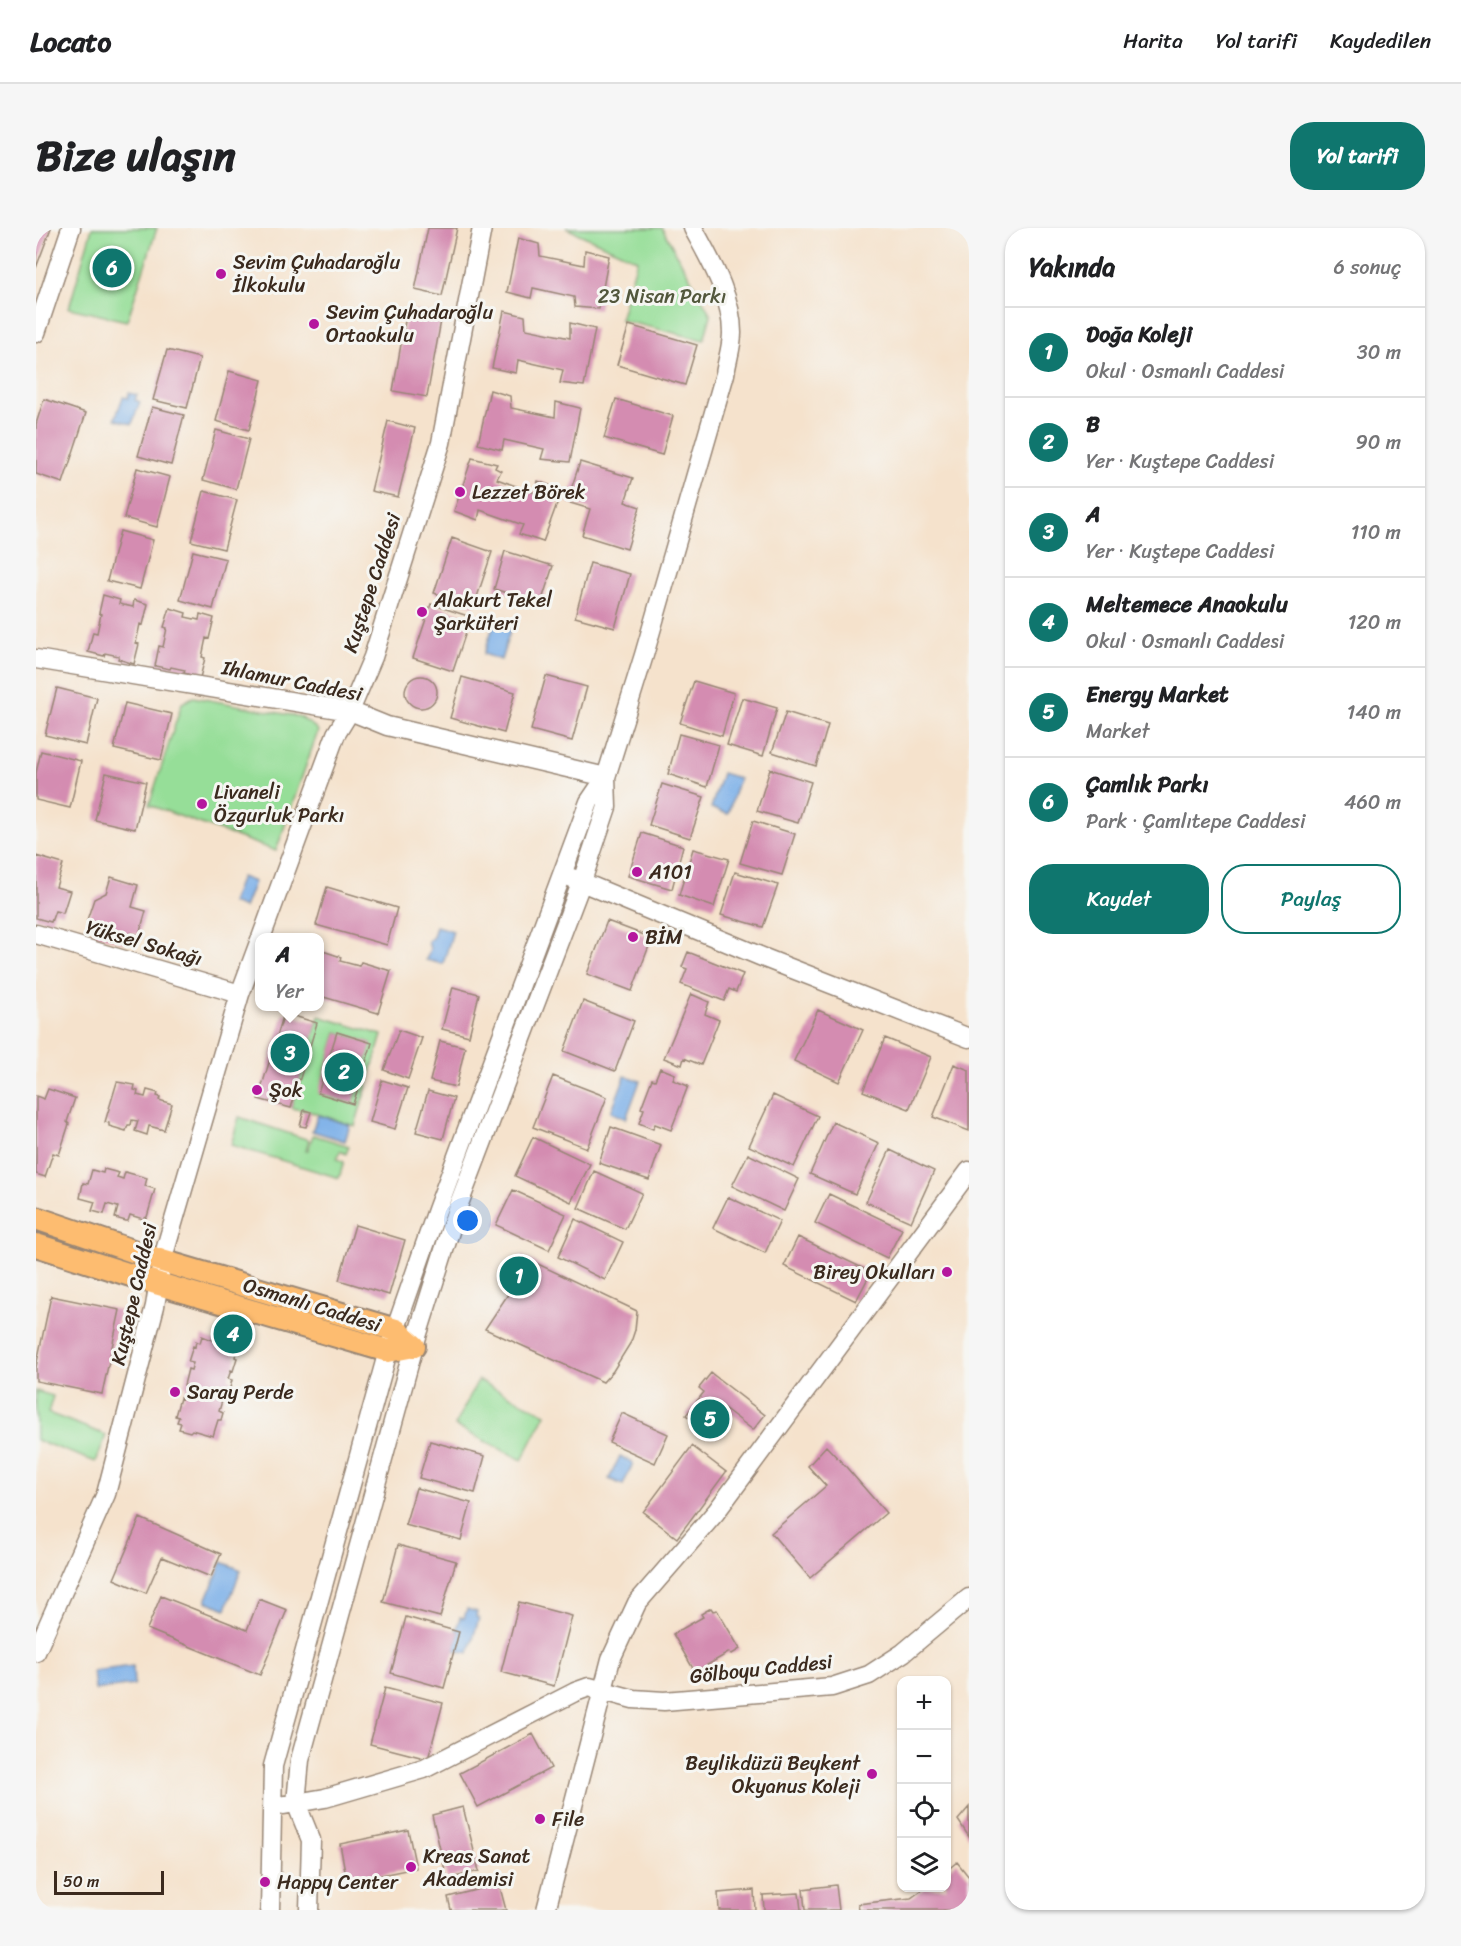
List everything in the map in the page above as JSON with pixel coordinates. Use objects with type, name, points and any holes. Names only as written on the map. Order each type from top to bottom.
[{"type":"main road","name":"Osmanlı Caddesi","points":[[36,1218],[392,1341]]},
{"type":"main road","name":"Osmanlı Caddesi","points":[[36,1245],[159,1284],[414,1346]]},
{"type":"street","points":[[36,333],[71,228]]},
{"type":"street","name":"Kuştepe Caddesi","points":[[262,933],[336,734],[350,711],[373,657],[441,443],[482,228]]},
{"type":"street","points":[[270,1910],[273,1766],[392,1341],[437,1210],[589,802],[606,777],[719,397],[732,334],[730,310],[713,266],[693,228]]},
{"type":"street","name":"Ihlamur Caddesi","points":[[36,659],[350,711],[387,726],[606,777]]},
{"type":"street","points":[[309,1910],[312,1840],[296,1803],[300,1760],[414,1346],[458,1209],[582,881],[607,807],[606,777]]},
{"type":"street","points":[[562,875],[582,881],[767,959],[969,1038]]},
{"type":"street","name":"Yüksel Sokağı","points":[[36,934],[240,994]]},
{"type":"street","name":"Kuştepe Caddesi","points":[[36,1652],[106,1494],[159,1284],[162,1261],[240,994],[255,953]]},
{"type":"street","points":[[546,1910],[611,1659],[638,1603],[716,1512],[969,1171]]},
{"type":"street","name":"Gölboyu Caddesi","points":[[603,1690],[633,1699],[664,1701],[832,1686],[869,1675],[903,1653],[969,1598]]},
{"type":"street","points":[[272,1807],[325,1798],[424,1769],[575,1692],[589,1687],[603,1690]]},
{"type":"green space","points":[[92,228],[157,228],[127,321],[69,308]]},
{"type":"green space","name":"23 Nisan Parkı","points":[[566,228],[662,228],[711,315],[704,340],[620,320],[637,260]]},
{"type":"green space","points":[[193,697],[301,717],[318,731],[276,851],[149,805],[182,703]]},
{"type":"green space","points":[[319,1016],[382,1035],[355,1126],[291,1108]],"holes":[[[337,1032],[371,1043],[353,1103],[319,1093]]]},
{"type":"green space","points":[[239,1117],[309,1140],[306,1150],[308,1150],[313,1135],[349,1146],[346,1154],[340,1151],[337,1159],[344,1162],[339,1178],[231,1145]]},
{"type":"green space","points":[[478,1380],[546,1414],[522,1460],[455,1426]]},
{"type":"green space","points":[[36,1391],[53,1396],[48,1413],[106,1435],[96,1462],[36,1440]]},
{"type":"water","points":[[129,393],[137,395],[135,400],[140,402],[132,424],[115,419],[123,397],[128,398]]},
{"type":"water","points":[[494,624],[511,628],[501,660],[484,654]]},
{"type":"water","points":[[722,773],[739,778],[728,814],[711,808]]},
{"type":"water","points":[[241,877],[254,882],[244,908],[231,903]]},
{"type":"water","points":[[436,926],[453,931],[443,964],[426,960],[430,949],[428,941],[433,937]]},
{"type":"water","points":[[625,1076],[640,1081],[626,1119],[611,1112]]},
{"type":"water","points":[[318,1115],[350,1125],[345,1141],[312,1131]]},
{"type":"water","points":[[620,1456],[633,1463],[623,1485],[609,1479]]},
{"type":"water","points":[[222,1562],[241,1570],[226,1609],[206,1601]]},
{"type":"water","points":[[467,1609],[477,1612],[476,1617],[479,1618],[469,1653],[454,1650],[460,1617],[464,1618]]},
{"type":"water","points":[[133,1666],[134,1685],[95,1690],[93,1671]]},
{"type":"building","points":[[36,228],[51,228],[36,268]]},
{"type":"building","points":[[428,228],[457,228],[442,296],[415,290]]},
{"type":"building","points":[[518,238],[539,244],[540,256],[584,265],[585,250],[609,256],[599,309],[575,307],[574,297],[533,288],[531,298],[507,292]]},
{"type":"building","points":[[407,309],[442,315],[427,397],[393,391]]},
{"type":"building","points":[[504,311],[525,316],[526,329],[570,338],[570,323],[595,329],[584,386],[560,383],[563,370],[518,360],[516,373],[492,368]]},
{"type":"building","points":[[629,325],[697,345],[685,385],[617,365]]},
{"type":"building","points":[[167,350],[200,358],[187,408],[153,400]]},
{"type":"building","points":[[229,371],[262,380],[249,430],[216,421]]},
{"type":"building","points":[[490,390],[510,396],[511,408],[555,417],[556,402],[580,408],[570,462],[541,459],[544,449],[504,440],[502,450],[478,444]]},
{"type":"building","points":[[44,399],[86,413],[63,483],[36,474],[36,424]]},
{"type":"building","points":[[616,399],[673,416],[662,455],[604,438]]},
{"type":"building","points":[[152,407],[184,415],[171,465],[138,456]]},
{"type":"building","points":[[388,421],[415,428],[398,497],[371,491]]},
{"type":"building","points":[[216,430],[249,439],[236,489],[203,480]]},
{"type":"building","points":[[472,458],[497,464],[495,468],[501,471],[497,479],[535,493],[538,481],[562,490],[543,542],[519,534],[523,525],[480,510],[478,520],[454,511]]},
{"type":"building","points":[[580,462],[633,478],[625,502],[640,507],[627,549],[582,535],[590,509],[567,502]]},
{"type":"building","points":[[137,468],[170,477],[157,527],[124,518]]},
{"type":"building","points":[[204,491],[237,500],[224,549],[191,541]]},
{"type":"building","points":[[120,531],[153,540],[140,589],[107,581]]},
{"type":"building","points":[[452,538],[492,552],[474,606],[434,593]]},
{"type":"building","points":[[193,551],[226,559],[213,609],[180,600]]},
{"type":"building","points":[[505,551],[553,566],[541,603],[494,589]]},
{"type":"building","points":[[590,563],[630,574],[615,628],[575,617]]},
{"type":"building","points":[[103,595],[120,600],[119,604],[133,607],[134,600],[148,604],[143,625],[140,624],[136,643],[139,644],[134,664],[118,659],[119,656],[105,653],[104,656],[88,652],[93,632],[97,633]]},
{"type":"building","points":[[431,604],[471,617],[453,671],[413,658]]},
{"type":"building","points":[[170,608],[186,613],[185,617],[199,620],[200,614],[214,618],[209,639],[206,638],[202,657],[205,658],[200,678],[184,673],[185,670],[155,666],[159,646],[163,647],[167,628],[164,627]]},
{"type":"building","points":[[421,676],[432,681],[437,692],[432,703],[421,708],[410,703],[405,692],[410,681]]},
{"type":"building","points":[[546,676],[587,687],[572,741],[531,730]]},
{"type":"building","points":[[462,677],[515,692],[504,733],[450,718]]},
{"type":"building","points":[[694,681],[734,693],[722,736],[680,723]]},
{"type":"building","points":[[57,688],[97,698],[86,745],[45,735]]},
{"type":"building","points":[[742,698],[777,708],[763,756],[727,745]]},
{"type":"building","points":[[125,703],[172,714],[161,760],[114,749]]},
{"type":"building","points":[[786,712],[828,725],[816,766],[772,752]]},
{"type":"building","points":[[679,734],[719,745],[707,787],[668,774]]},
{"type":"building","points":[[41,751],[81,761],[70,808],[36,800],[36,773]]},
{"type":"building","points":[[770,769],[811,782],[798,823],[757,811]]},
{"type":"building","points":[[106,773],[146,782],[135,829],[95,820]]},
{"type":"building","points":[[662,784],[704,797],[690,838],[649,825]]},
{"type":"building","points":[[753,821],[795,834],[782,875],[740,863]]},
{"type":"building","points":[[642,833],[683,846],[672,889],[628,876]]},
{"type":"building","points":[[693,849],[729,859],[714,907],[679,895]]},
{"type":"building","points":[[36,856],[63,864],[56,887],[70,891],[63,913],[55,911],[51,922],[36,918]]},
{"type":"building","points":[[735,872],[778,885],[763,927],[721,915]]},
{"type":"building","points":[[111,877],[138,885],[132,907],[146,911],[139,935],[131,933],[128,944],[93,934],[96,923],[87,920],[94,899],[106,893]]},
{"type":"building","points":[[327,887],[397,908],[387,945],[316,925]]},
{"type":"building","points":[[607,921],[652,938],[632,991],[587,974]]},
{"type":"building","points":[[324,951],[341,957],[340,961],[359,966],[361,962],[391,971],[378,1013],[324,997]]},
{"type":"building","points":[[688,952],[743,974],[736,992],[729,989],[724,1001],[681,984],[687,969],[682,967]]},
{"type":"building","points":[[453,987],[479,994],[469,1036],[442,1029]]},
{"type":"building","points":[[691,994],[709,1002],[705,1014],[719,1020],[701,1065],[684,1058],[682,1065],[664,1058]]},
{"type":"building","points":[[583,1001],[634,1021],[615,1071],[564,1051]]},
{"type":"building","points":[[818,1010],[863,1030],[839,1082],[794,1061]]},
{"type":"building","points":[[284,1013],[317,1023],[291,1108],[258,1099]]},
{"type":"building","points":[[399,1030],[422,1038],[408,1079],[384,1070]]},
{"type":"building","points":[[337,1032],[372,1043],[353,1104],[318,1093]]},
{"type":"building","points":[[885,1038],[931,1057],[909,1109],[863,1091]]},
{"type":"building","points":[[440,1041],[465,1047],[456,1087],[430,1081]]},
{"type":"building","points":[[954,1064],[969,1070],[969,1131],[933,1117]]},
{"type":"building","points":[[660,1068],[675,1074],[673,1080],[688,1086],[671,1130],[655,1124],[653,1129],[639,1123],[644,1109],[641,1108],[652,1079],[655,1080]]},
{"type":"building","points":[[553,1076],[607,1097],[587,1148],[533,1127]]},
{"type":"building","points":[[382,1080],[408,1088],[395,1129],[370,1122]]},
{"type":"building","points":[[117,1082],[135,1085],[134,1090],[138,1091],[137,1095],[145,1097],[147,1090],[158,1093],[159,1100],[172,1104],[164,1130],[149,1126],[147,1135],[135,1131],[138,1121],[132,1120],[126,1131],[109,1126],[109,1123],[105,1122]]},
{"type":"building","points":[[48,1089],[75,1098],[59,1155],[53,1153],[45,1177],[36,1174],[36,1096],[44,1099]]},
{"type":"building","points":[[428,1091],[454,1098],[443,1139],[416,1132]]},
{"type":"building","points":[[773,1095],[818,1116],[794,1167],[749,1146]]},
{"type":"building","points":[[304,1110],[311,1112],[306,1127],[300,1126]]},
{"type":"building","points":[[833,1122],[879,1143],[855,1194],[810,1174]]},
{"type":"building","points":[[611,1127],[661,1145],[649,1180],[599,1163]]},
{"type":"building","points":[[533,1137],[590,1164],[571,1202],[515,1176]]},
{"type":"building","points":[[890,1150],[934,1171],[911,1222],[866,1202]]},
{"type":"building","points":[[748,1154],[799,1179],[784,1211],[732,1186]]},
{"type":"building","points":[[104,1169],[119,1173],[117,1177],[123,1179],[125,1172],[147,1178],[145,1186],[155,1189],[147,1217],[143,1219],[130,1215],[128,1221],[115,1218],[118,1207],[107,1204],[104,1214],[92,1211],[95,1202],[80,1198],[83,1183],[88,1184],[92,1170],[103,1173]]},
{"type":"building","points":[[594,1171],[642,1193],[625,1229],[578,1208]]},
{"type":"building","points":[[513,1190],[566,1214],[549,1250],[496,1225]]},
{"type":"building","points":[[829,1194],[902,1229],[887,1258],[815,1223]]},
{"type":"building","points":[[728,1197],[780,1221],[765,1253],[713,1228]]},
{"type":"building","points":[[575,1219],[623,1242],[605,1280],[558,1257]]},
{"type":"building","points":[[355,1225],[405,1240],[389,1295],[339,1280]]},
{"type":"building","points":[[798,1237],[871,1272],[856,1301],[784,1266]]},
{"type":"building","points":[[521,1256],[637,1311],[631,1342],[613,1371],[603,1382],[485,1329],[507,1296]]},
{"type":"building","points":[[51,1296],[120,1310],[102,1394],[36,1381],[36,1367]]},
{"type":"building","points":[[202,1336],[225,1345],[226,1343],[234,1345],[232,1351],[236,1353],[237,1358],[228,1379],[232,1380],[229,1392],[225,1391],[219,1411],[223,1413],[221,1420],[218,1420],[213,1436],[179,1429],[181,1423],[177,1422],[179,1417],[175,1416],[180,1398],[183,1399],[187,1386],[184,1385],[188,1369],[191,1370],[193,1363],[188,1362],[193,1346],[195,1347],[196,1341],[200,1343]]},
{"type":"building","points":[[711,1373],[765,1415],[753,1430],[724,1408],[707,1431],[686,1415],[704,1392],[699,1388]]},
{"type":"building","points":[[622,1413],[668,1434],[655,1463],[609,1442]]},
{"type":"building","points":[[430,1441],[485,1456],[475,1493],[419,1478]]},
{"type":"building","points":[[692,1446],[726,1472],[677,1538],[643,1512]]},
{"type":"building","points":[[826,1446],[886,1513],[810,1578],[771,1533],[826,1486],[808,1466]]},
{"type":"building","points":[[416,1488],[471,1503],[461,1540],[405,1525]]},
{"type":"building","points":[[140,1518],[221,1554],[211,1577],[162,1557],[146,1593],[114,1579]]},
{"type":"building","points":[[398,1545],[456,1561],[440,1617],[383,1602]]},
{"type":"building","points":[[161,1596],[247,1630],[259,1599],[287,1610],[260,1675],[147,1629]]},
{"type":"building","points":[[519,1602],[572,1616],[554,1686],[501,1672]]},
{"type":"building","points":[[711,1608],[713,1611],[717,1610],[740,1649],[732,1654],[728,1653],[695,1672],[673,1634],[703,1617],[701,1614]]},
{"type":"building","points":[[406,1617],[459,1632],[444,1688],[391,1673]]},
{"type":"building","points":[[385,1688],[443,1703],[428,1759],[370,1744]]},
{"type":"building","points":[[533,1734],[551,1768],[478,1807],[460,1773]]},
{"type":"building","points":[[463,1807],[479,1871],[447,1879],[432,1815]]},
{"type":"building","points":[[969,1807],[969,1837],[958,1820]]},
{"type":"building","points":[[408,1830],[416,1868],[347,1882],[340,1844]]},
{"type":"building","points":[[957,1862],[969,1877],[969,1906],[965,1910],[859,1910],[858,1904],[911,1898],[919,1892],[951,1892],[951,1867]]},
{"type":"building","points":[[499,1884],[506,1910],[451,1910],[448,1897]]},
{"type":"building","points":[[836,1885],[839,1910],[805,1910],[803,1889]]},
{"type":"building","points":[[754,1890],[755,1910],[719,1910],[718,1893]]},
{"type":"building","points":[[799,1893],[801,1910],[764,1910],[763,1895]]},
{"type":"place","name":"Çamlık Parkı","points":[[112,268]]},
{"type":"place","name":"Sevim Çuhadaroğlu İlkokulu","points":[[221,274]]},
{"type":"place","name":"Sevim Çuhadaroğlu Ortaokulu","points":[[314,324]]},
{"type":"place","name":"Lezzet Börek","points":[[460,492]]},
{"type":"place","name":"Alakurt Tekel Şarküteri","points":[[422,612]]},
{"type":"place","name":"Livaneli Özgurluk Parkı","points":[[202,804]]},
{"type":"place","name":"A101","points":[[637,872]]},
{"type":"place","name":"BİM","points":[[633,937]]},
{"type":"place","name":"A","points":[[290,1053]]},
{"type":"place","name":"B","points":[[344,1072]]},
{"type":"place","name":"Şok","points":[[257,1090]]},
{"type":"place","name":"Birey Okulları","points":[[947,1272]]},
{"type":"place","name":"Doğa Koleji","points":[[519,1276]]},
{"type":"place","name":"Meltemece Anaokulu","points":[[233,1334]]},
{"type":"place","name":"Saray Perde","points":[[175,1392]]},
{"type":"place","name":"Energy Market","points":[[710,1419]]},
{"type":"place","name":"Beylikdüzü Beykent Okyanus Koleji","points":[[872,1774]]},
{"type":"place","name":"File","points":[[540,1819]]},
{"type":"place","name":"Kreas Sanat Akademisi","points":[[411,1867]]},
{"type":"place","name":"Happy Center","points":[[265,1882]]}]
